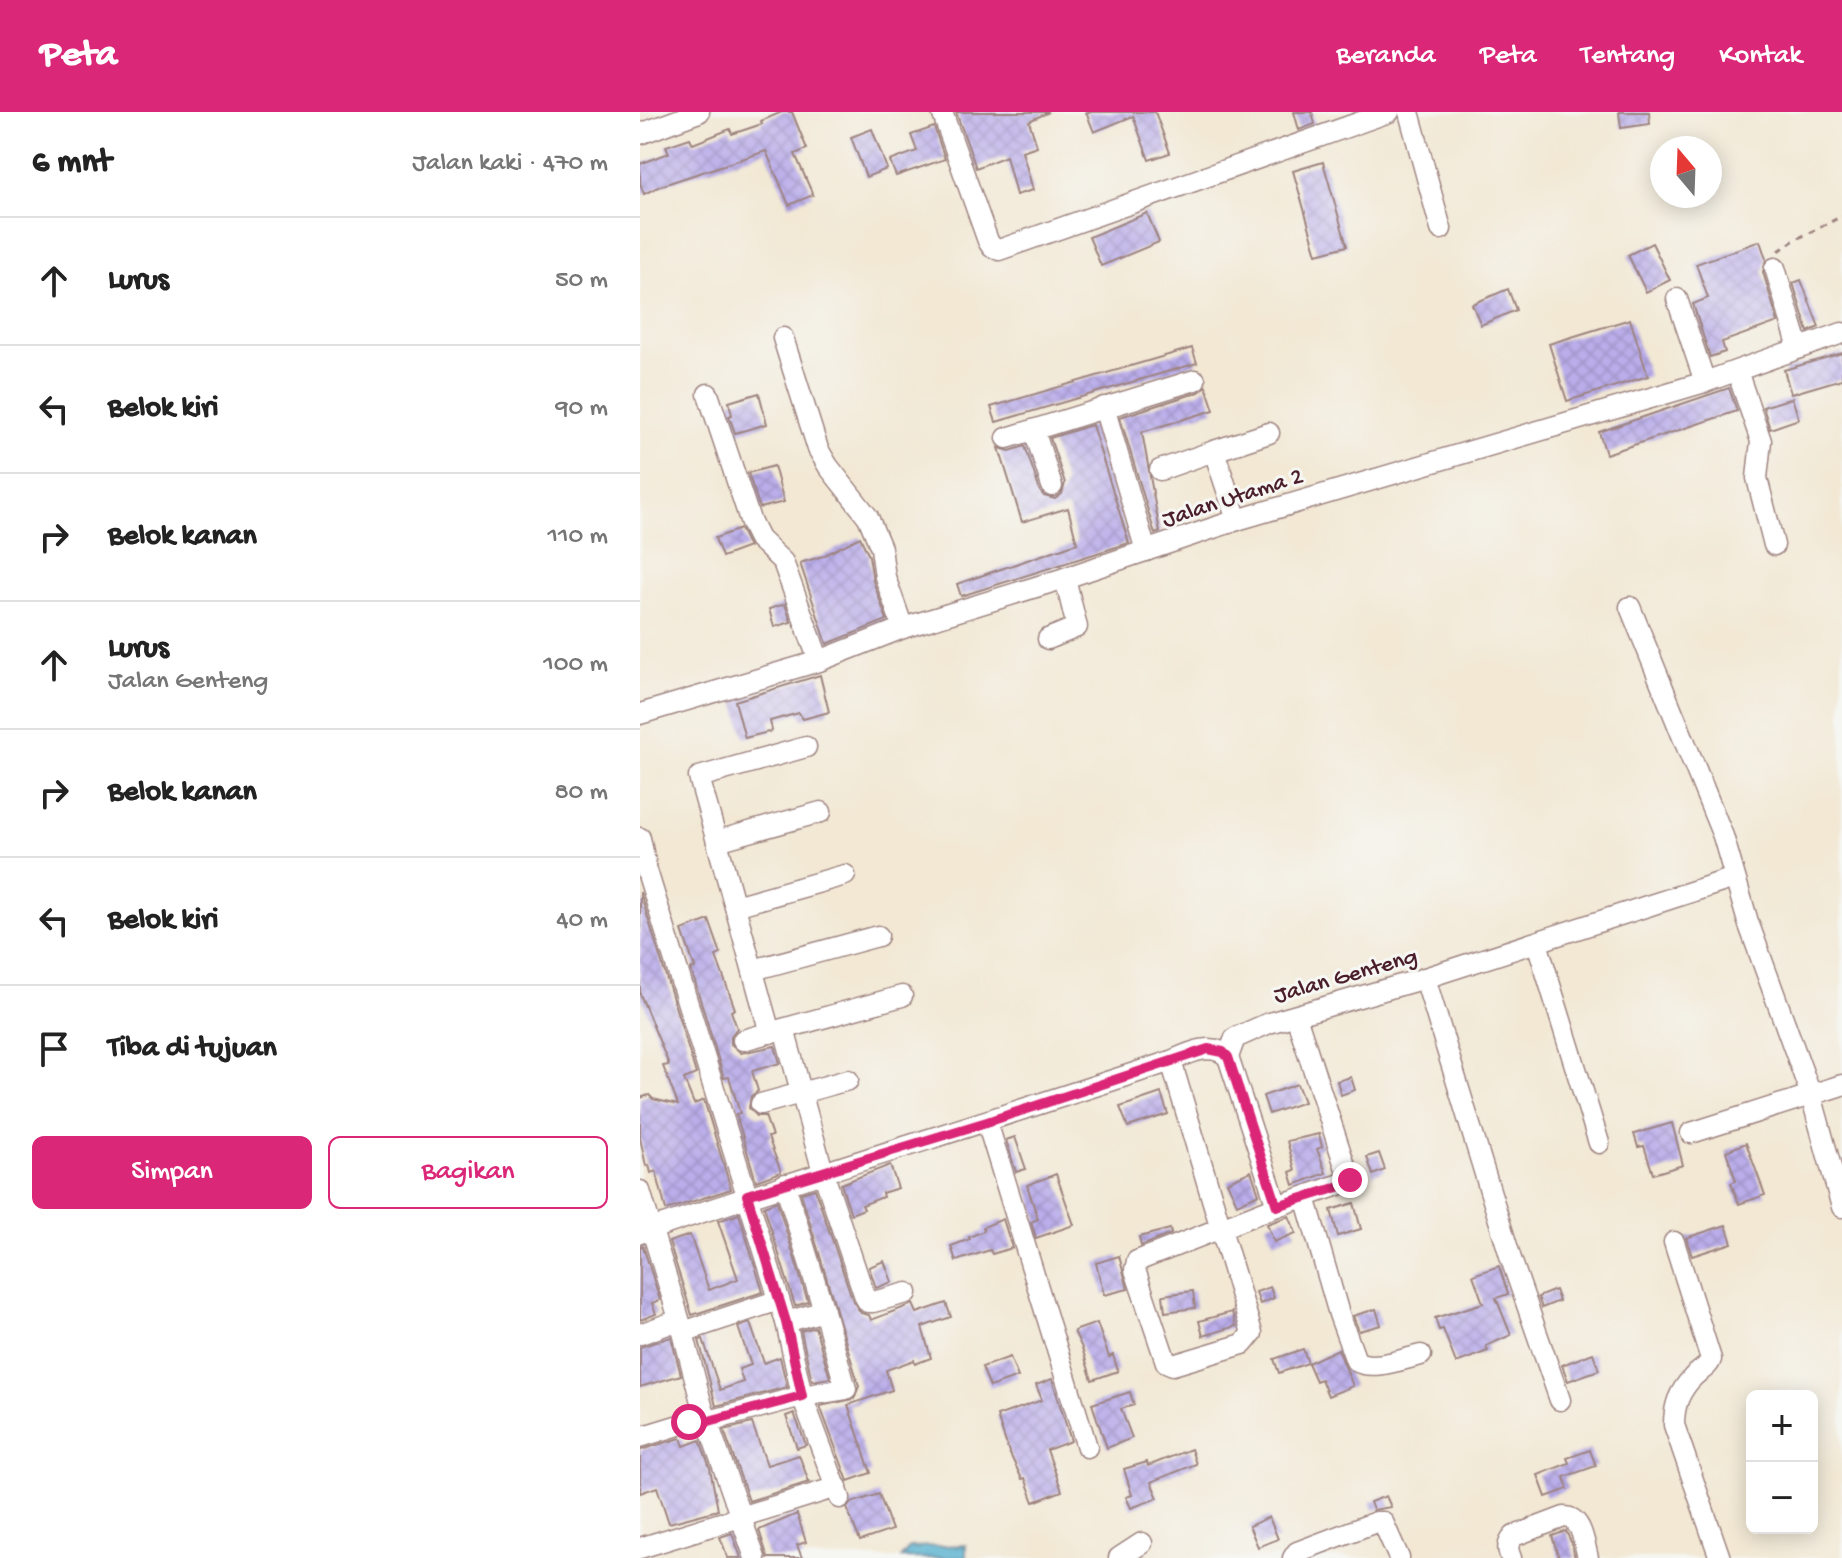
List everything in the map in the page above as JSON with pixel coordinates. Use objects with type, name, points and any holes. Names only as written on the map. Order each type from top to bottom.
[{"type":"street","points":[[640,134],[699,112]]},
{"type":"street","points":[[942,112],[988,241],[999,250],[1363,116],[1389,112]]},
{"type":"street","points":[[1409,112],[1441,229]]},
{"type":"street","points":[[1775,268],[1799,348]]},
{"type":"street","points":[[1677,299],[1705,382]]},
{"type":"street","name":"Jalan Utama 2","points":[[640,714],[819,661],[903,628],[1237,520],[1705,382],[1842,333]]},
{"type":"street","points":[[783,338],[818,449],[868,517],[881,548],[885,577],[903,628]]},
{"type":"street","points":[[1737,371],[1761,441],[1757,478],[1774,545]]},
{"type":"street","points":[[1007,438],[1195,380]]},
{"type":"street","points":[[708,394],[751,523],[759,539],[783,562],[819,661]]},
{"type":"street","points":[[1104,407],[1146,551]]},
{"type":"street","points":[[1034,430],[1052,486]]},
{"type":"street","points":[[1160,470],[1269,433]]},
{"type":"street","points":[[1214,451],[1237,520]]},
{"type":"street","points":[[1048,639],[1077,627],[1065,578]]},
{"type":"street","points":[[1630,607],[1723,836],[1734,878],[1811,1095],[1842,1207]]},
{"type":"street","points":[[806,747],[699,777],[753,970],[802,1093],[823,1172],[865,1297],[868,1302],[873,1302],[907,1293]]},
{"type":"street","points":[[717,841],[821,812]]},
{"type":"street","points":[[640,838],[647,871],[786,1322],[802,1396],[838,1492],[640,1548]]},
{"type":"street","points":[[735,906],[845,875]]},
{"type":"street","name":"Jalan Genteng","points":[[1228,1057],[1231,1043],[1240,1034],[1537,943],[1734,878]]},
{"type":"street","points":[[753,970],[878,936]]},
{"type":"street","points":[[1537,943],[1599,1143]]},
{"type":"street","points":[[1425,978],[1511,1259],[1560,1400]]},
{"type":"street","points":[[743,1040],[902,996]]},
{"type":"street","points":[[1171,1061],[1220,1230],[1252,1333],[1243,1344],[1170,1365],[1166,1362],[1135,1265],[1159,1251],[1220,1230],[1350,1180],[1296,1016]]},
{"type":"street","points":[[645,1231],[747,1195],[987,1122],[1208,1049],[1223,1052],[1228,1057],[1277,1206]]},
{"type":"street","points":[[761,1104],[848,1080]]},
{"type":"street","points":[[1691,1133],[1842,1085]]},
{"type":"street","points":[[987,1122],[1087,1447]]},
{"type":"street","points":[[640,1437],[689,1422],[709,1421],[802,1396],[846,1389],[785,1184]]},
{"type":"street","points":[[640,1191],[645,1231],[681,1326],[702,1406],[755,1558]]},
{"type":"street","points":[[1305,1197],[1356,1361],[1364,1365],[1421,1355]]},
{"type":"street","points":[[1674,1242],[1711,1359],[1710,1364],[1694,1376],[1678,1397],[1674,1425],[1720,1558]]},
{"type":"street","points":[[640,1334],[779,1300]]},
{"type":"street","points":[[786,1322],[824,1311]]},
{"type":"street","points":[[1511,1558],[1509,1541],[1514,1536],[1564,1517],[1577,1521],[1588,1558]]},
{"type":"street","points":[[1293,1558],[1297,1552],[1383,1522],[1399,1558]]},
{"type":"street","points":[[1119,1558],[1142,1543]]},
{"type":"path","points":[[1775,268],[1775,258],[1779,252],[1793,241],[1842,216]]},
{"type":"water","points":[[966,1545],[966,1558],[901,1558],[910,1547]]},
{"type":"building","points":[[782,112],[792,112],[807,149],[795,154],[813,195],[789,205],[766,151],[644,194],[640,183],[640,164],[669,153],[666,146],[690,138],[693,144],[730,129],[732,134],[762,124],[761,121]]},
{"type":"building","points":[[956,112],[1049,112],[1029,121],[1037,146],[1022,151],[1033,190],[1016,195],[1006,156],[976,168]]},
{"type":"building","points":[[1086,112],[1155,112],[1170,153],[1149,160],[1133,116],[1094,132]]},
{"type":"building","points":[[1294,112],[1312,112],[1315,124],[1299,130]]},
{"type":"building","points":[[1619,112],[1649,112],[1650,124],[1621,128]]},
{"type":"building","points":[[934,127],[945,159],[896,176],[890,161],[917,151],[911,135]]},
{"type":"building","points":[[872,129],[887,169],[866,177],[851,137]]},
{"type":"building","points":[[1323,162],[1347,246],[1317,254],[1293,171]]},
{"type":"building","points":[[1147,213],[1159,242],[1101,266],[1089,237]]},
{"type":"building","points":[[1760,241],[1766,259],[1763,272],[1778,322],[1722,342],[1725,352],[1710,357],[1693,304],[1708,298],[1696,264]]},
{"type":"building","points":[[1652,243],[1670,280],[1646,292],[1628,255]]},
{"type":"building","points":[[1801,280],[1819,327],[1808,332],[1793,283]]},
{"type":"building","points":[[1508,289],[1516,310],[1481,325],[1472,304]]},
{"type":"building","points":[[1630,319],[1648,376],[1567,401],[1549,344]]},
{"type":"building","points":[[1192,348],[1197,363],[996,422],[991,407]]},
{"type":"building","points":[[1842,353],[1842,379],[1791,394],[1784,370]]},
{"type":"building","points":[[1206,386],[1214,410],[1142,432],[1160,532],[1155,534],[1120,417],[1199,392]]},
{"type":"building","points":[[1729,388],[1737,411],[1606,454],[1599,432]]},
{"type":"building","points":[[759,393],[767,424],[735,433],[729,416],[732,415],[729,402]]},
{"type":"building","points":[[1792,398],[1799,419],[1770,429],[1763,407]]},
{"type":"building","points":[[1092,425],[1129,543],[961,596],[957,584],[1077,543],[1068,508],[1022,522],[999,448],[1010,451],[1025,446],[1040,491],[1044,496],[1055,499],[1062,494],[1065,483],[1050,438]]},
{"type":"building","points":[[774,466],[784,502],[760,508],[748,473]]},
{"type":"building","points":[[740,529],[749,547],[722,557],[715,538]]},
{"type":"building","points":[[860,537],[869,556],[873,581],[887,620],[827,644],[800,563],[823,556]]},
{"type":"building","points":[[785,604],[791,622],[774,627],[769,609]]},
{"type":"building","points":[[820,675],[829,712],[803,719],[799,713],[770,721],[772,731],[745,738],[735,701]]},
{"type":"building","points":[[640,892],[696,1074],[684,1079],[694,1104],[704,1100],[731,1189],[666,1210],[656,1171],[651,1173],[649,1165],[646,1166],[640,1138],[640,1098],[649,1095],[653,1099],[678,1105],[663,1066],[669,1065],[640,994]]},
{"type":"building","points":[[709,920],[721,954],[716,956],[735,1009],[731,1011],[737,1028],[731,1036],[731,1044],[741,1053],[775,1046],[780,1063],[752,1071],[758,1091],[751,1096],[749,1108],[757,1116],[765,1116],[772,1136],[768,1137],[781,1172],[756,1181],[736,1114],[740,1113],[729,1077],[724,1078],[682,930]]},
{"type":"building","points":[[1351,1077],[1355,1090],[1341,1095],[1337,1081]]},
{"type":"building","points":[[1297,1084],[1304,1102],[1269,1114],[1263,1096]]},
{"type":"building","points":[[1161,1093],[1168,1114],[1128,1127],[1120,1107]]},
{"type":"building","points":[[1672,1123],[1683,1165],[1653,1174],[1644,1146],[1638,1147],[1634,1134]]},
{"type":"building","points":[[1319,1134],[1322,1147],[1317,1149],[1326,1173],[1294,1185],[1290,1172],[1295,1170],[1287,1141]]},
{"type":"building","points":[[1015,1137],[1026,1169],[1016,1172],[1006,1140]]},
{"type":"building","points":[[1746,1143],[1765,1195],[1739,1204],[1731,1183],[1736,1181],[1726,1151]]},
{"type":"building","points":[[1379,1153],[1385,1170],[1373,1175],[1367,1157]]},
{"type":"building","points":[[890,1165],[898,1188],[882,1193],[883,1197],[862,1205],[864,1209],[851,1214],[841,1184]]},
{"type":"building","points":[[1251,1171],[1259,1194],[1237,1204],[1227,1182]]},
{"type":"building","points":[[1056,1174],[1074,1225],[1036,1238],[1031,1222],[1038,1219],[1027,1185]]},
{"type":"building","points":[[815,1189],[853,1301],[861,1313],[869,1315],[871,1320],[913,1304],[917,1313],[946,1303],[951,1317],[922,1327],[931,1358],[915,1364],[914,1360],[886,1370],[892,1390],[848,1405],[871,1473],[848,1481],[820,1406],[854,1399],[859,1386],[801,1193]]},
{"type":"building","points":[[777,1201],[808,1302],[795,1306],[764,1206]]},
{"type":"building","points":[[1354,1203],[1361,1229],[1338,1236],[1331,1210]]},
{"type":"building","points":[[739,1214],[763,1292],[692,1315],[669,1242],[690,1235],[709,1290],[738,1279],[718,1221]]},
{"type":"building","points":[[1289,1216],[1296,1233],[1274,1242],[1267,1224]]},
{"type":"building","points":[[1003,1219],[1012,1248],[992,1254],[990,1250],[956,1261],[951,1246],[970,1239],[984,1231],[983,1227]]},
{"type":"building","points":[[1726,1225],[1732,1243],[1692,1256],[1686,1238]]},
{"type":"building","points":[[1170,1229],[1171,1234],[1141,1246],[1139,1237]]},
{"type":"building","points":[[640,1246],[643,1246],[660,1300],[652,1303],[656,1314],[640,1320]]},
{"type":"building","points":[[1119,1256],[1128,1289],[1104,1295],[1096,1263]]},
{"type":"building","points":[[884,1261],[892,1282],[876,1288],[869,1267]]},
{"type":"building","points":[[1499,1266],[1508,1294],[1496,1298],[1511,1335],[1486,1346],[1488,1351],[1456,1363],[1443,1329],[1439,1330],[1435,1318],[1483,1303],[1473,1275]]},
{"type":"building","points":[[1270,1287],[1274,1298],[1260,1304],[1256,1292]]},
{"type":"building","points":[[1555,1290],[1559,1301],[1542,1308],[1538,1297]]},
{"type":"building","points":[[1193,1291],[1195,1308],[1165,1312],[1163,1295]]},
{"type":"building","points":[[1376,1309],[1381,1325],[1359,1331],[1353,1316]]},
{"type":"building","points":[[1232,1312],[1236,1326],[1203,1336],[1199,1321]]},
{"type":"building","points":[[750,1323],[764,1363],[780,1357],[787,1387],[716,1406],[699,1340],[703,1339],[720,1390],[743,1382],[739,1369],[751,1365],[738,1327]]},
{"type":"building","points":[[1097,1323],[1109,1357],[1113,1355],[1118,1371],[1092,1380],[1074,1331]]},
{"type":"building","points":[[815,1327],[830,1378],[812,1381],[801,1331]]},
{"type":"building","points":[[671,1337],[681,1375],[640,1387],[640,1347]]},
{"type":"building","points":[[1303,1349],[1308,1363],[1279,1373],[1274,1359]]},
{"type":"building","points":[[1338,1349],[1353,1386],[1328,1396],[1321,1379],[1316,1381],[1308,1363]]},
{"type":"building","points":[[1593,1353],[1599,1370],[1568,1381],[1562,1365]]},
{"type":"building","points":[[1010,1357],[1018,1377],[990,1387],[982,1367]]},
{"type":"building","points":[[1052,1379],[1071,1441],[1047,1450],[1062,1491],[1034,1502],[1025,1478],[1022,1479],[1009,1452],[997,1416],[1042,1400],[1036,1385]]},
{"type":"building","points":[[1130,1392],[1134,1405],[1121,1409],[1132,1438],[1107,1448],[1092,1404]]},
{"type":"building","points":[[794,1413],[806,1445],[797,1448],[786,1416]]},
{"type":"building","points":[[752,1423],[767,1465],[799,1455],[809,1482],[749,1501],[724,1430]]},
{"type":"building","points":[[681,1438],[684,1446],[700,1440],[710,1468],[718,1510],[669,1523],[657,1487],[640,1493],[640,1450]]},
{"type":"building","points":[[1191,1449],[1196,1464],[1151,1482],[1158,1498],[1131,1508],[1126,1497],[1132,1495],[1124,1469],[1147,1462],[1148,1466]]},
{"type":"building","points":[[1590,1450],[1596,1466],[1564,1477],[1568,1489],[1546,1497],[1538,1475],[1569,1463],[1567,1458]]},
{"type":"building","points":[[879,1494],[892,1530],[860,1541],[847,1508],[851,1503]]},
{"type":"building","points":[[1386,1496],[1391,1507],[1373,1510],[1370,1502]]},
{"type":"building","points":[[797,1514],[806,1542],[797,1545],[802,1558],[768,1558],[759,1530]]},
{"type":"building","points":[[1269,1517],[1278,1539],[1258,1547],[1249,1526]]},
{"type":"building","points":[[1566,1531],[1575,1558],[1559,1558],[1552,1536]]},
{"type":"building","points":[[732,1533],[741,1558],[728,1558],[720,1537]]},
{"type":"route","points":[[689,1422],[709,1421],[802,1396],[786,1322],[747,1195],[987,1122],[1202,1049],[1223,1052],[1228,1057],[1277,1206],[1338,1187],[1350,1180]]}]
